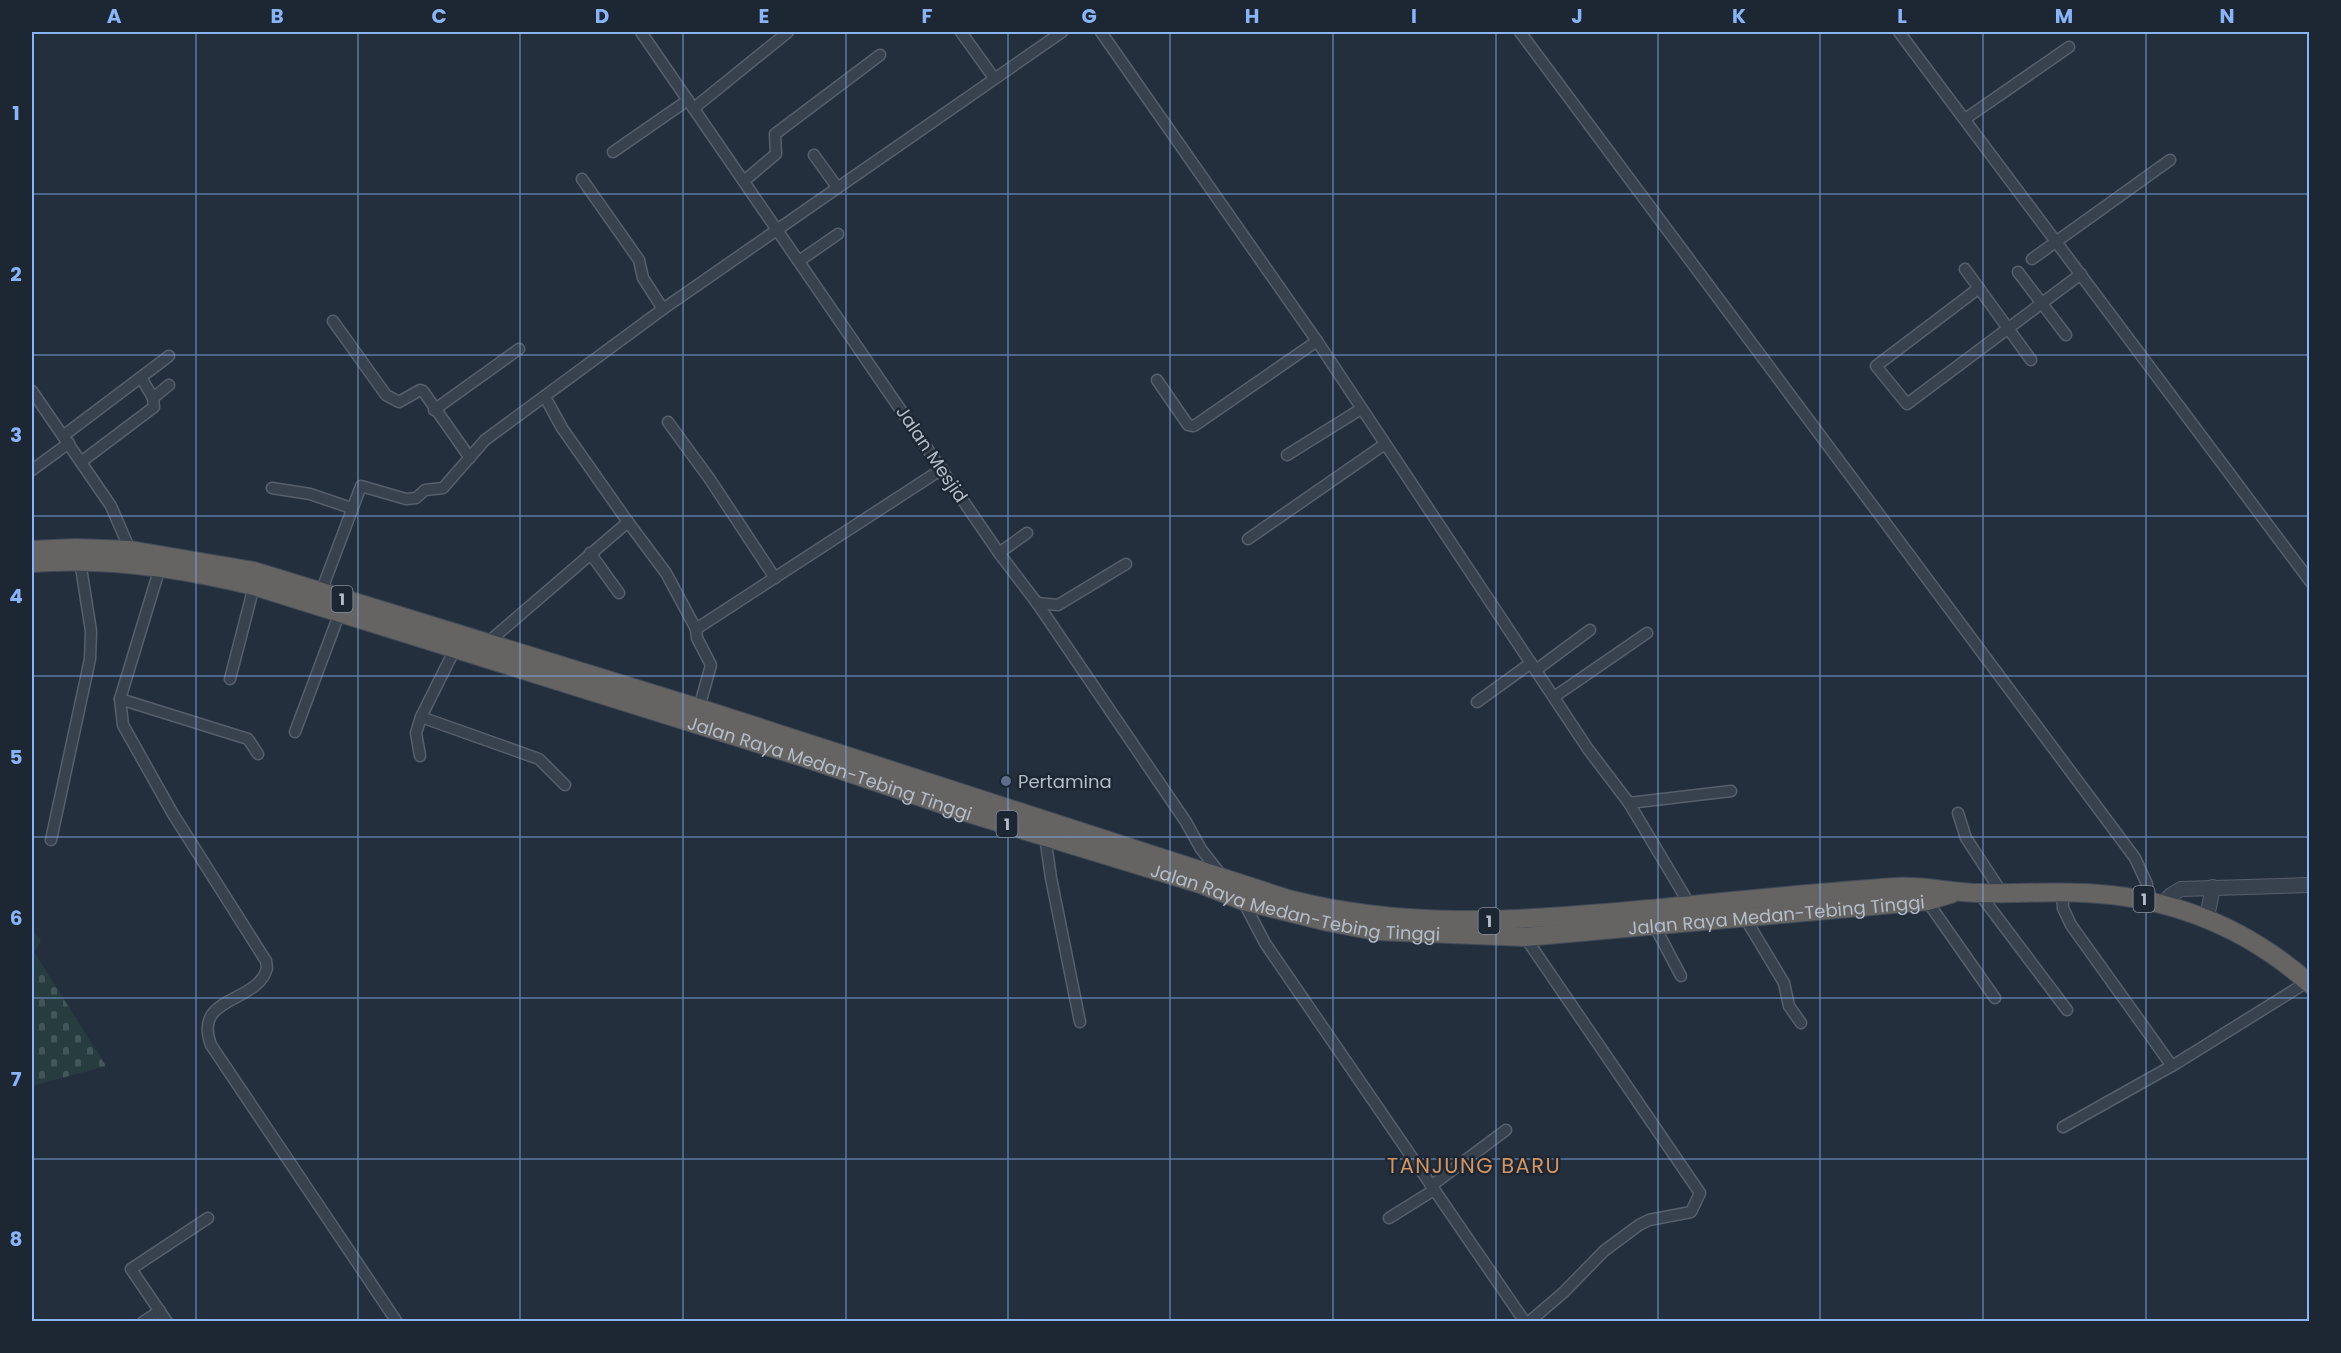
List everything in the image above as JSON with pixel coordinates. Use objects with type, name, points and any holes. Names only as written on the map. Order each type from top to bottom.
[{"type":"highway","name":"Jalan Raya Medan-Tebing Tinggi","points":[[32,550],[75,548],[130,550],[455,648],[643,700],[699,708],[983,802],[1288,899],[1376,917],[1466,922],[1533,920],[1898,887],[1979,893],[2062,892],[2156,901],[2207,918],[2250,939],[2308,983]]},
{"type":"highway","name":"Jalan Raya Medan-Tebing Tinggi","points":[[32,564],[161,560],[254,571],[486,644],[915,796],[1243,901],[1375,931],[1525,937],[1927,901],[1955,892]]},
{"type":"street","name":"Jalan Mesjid","points":[[640,32],[999,553],[1037,603],[1186,822],[1201,849],[1223,877]]},
{"type":"street","points":[[612,152],[691,104],[788,32]]},
{"type":"street","points":[[961,32],[994,78]]},
{"type":"street","points":[[321,592],[361,486],[406,499],[416,498],[425,490],[440,490],[470,458],[476,447],[485,440],[663,309],[1062,32]]},
{"type":"street","points":[[1101,32],[1317,340],[1609,779],[1629,803],[1690,905]]},
{"type":"street","points":[[1520,32],[2135,858],[2156,901],[2181,889],[2310,885]]},
{"type":"street","points":[[1899,32],[2310,581]]},
{"type":"street","points":[[1965,119],[2069,47]]},
{"type":"street","points":[[744,181],[776,154],[775,134],[880,55]]},
{"type":"street","points":[[814,155],[837,187]]},
{"type":"street","points":[[2032,258],[2170,160]]},
{"type":"street","points":[[582,179],[639,260],[643,278],[663,309]]},
{"type":"street","points":[[799,261],[838,234]]},
{"type":"street","points":[[1965,269],[2031,360]]},
{"type":"street","points":[[2018,272],[2066,336]]},
{"type":"street","points":[[1979,288],[1876,366],[1908,404],[2081,274]]},
{"type":"street","points":[[333,321],[392,400],[399,402],[422,390],[470,458]]},
{"type":"street","points":[[1158,380],[1188,424],[1194,426],[1317,340]]},
{"type":"street","points":[[434,410],[519,349]]},
{"type":"street","points":[[32,470],[169,356]]},
{"type":"street","points":[[81,462],[154,407],[153,398],[142,378]]},
{"type":"street","points":[[153,398],[169,385]]},
{"type":"street","points":[[32,391],[119,520],[130,550]]},
{"type":"street","points":[[545,397],[561,428],[666,573],[696,629],[697,638],[711,665],[699,708]]},
{"type":"street","points":[[1287,455],[1361,409]]},
{"type":"street","points":[[668,422],[709,478],[775,578]]},
{"type":"street","points":[[1248,539],[1385,444]]},
{"type":"street","points":[[696,629],[942,469]]},
{"type":"street","points":[[272,488],[310,494],[351,508]]},
{"type":"street","points":[[486,644],[628,522]]},
{"type":"street","points":[[999,553],[1027,533]]},
{"type":"street","points":[[590,553],[619,593]]},
{"type":"street","points":[[161,560],[120,699],[120,713],[127,735],[266,962],[266,974],[261,980],[214,1011],[208,1019],[206,1033],[211,1045],[397,1322]]},
{"type":"street","points":[[51,840],[90,659],[91,631],[80,561]]},
{"type":"street","points":[[1037,603],[1058,605],[1126,564]]},
{"type":"street","points":[[230,679],[254,586]]},
{"type":"street","points":[[296,732],[340,612]]},
{"type":"street","points":[[1477,702],[1590,630]]},
{"type":"street","points":[[1554,697],[1647,633]]},
{"type":"street","points":[[420,756],[416,733],[421,717],[455,648]]},
{"type":"street","points":[[120,699],[248,739],[258,754]]},
{"type":"street","points":[[421,717],[539,759],[565,785]]},
{"type":"street","points":[[1629,803],[1731,791]]},
{"type":"street","points":[[1958,813],[1966,838],[2002,893]]},
{"type":"street","points":[[1045,836],[1051,878],[1080,1022]]},
{"type":"street","points":[[2207,918],[2213,887]]},
{"type":"street","points":[[2062,892],[2062,908],[2070,925],[2172,1066]]},
{"type":"street","points":[[1979,893],[2067,1010]]},
{"type":"street","points":[[1243,901],[1265,943],[1432,1188],[1527,1322],[1564,1292],[1604,1251],[1649,1220],[1691,1212],[1700,1193],[1525,937]]},
{"type":"street","points":[[1927,901],[1995,998]]},
{"type":"street","points":[[1745,918],[1784,983],[1789,1006],[1801,1023]]},
{"type":"street","points":[[1654,925],[1681,976]]},
{"type":"street","points":[[2063,1127],[2172,1066],[2308,983]]},
{"type":"street","points":[[1389,1218],[1432,1188],[1506,1130]]},
{"type":"street","points":[[167,1322],[130,1269],[207,1218]]},
{"type":"street","points":[[143,1322],[160,1311]]},
{"type":"green space","points":[[32,929],[41,941],[34,952],[106,1066],[32,1086]]},
{"type":"place","name":"Pertamina","points":[[1006,781]]},
{"type":"district","name":"TANJUNG BARU","points":[[1474,1165]]}]
